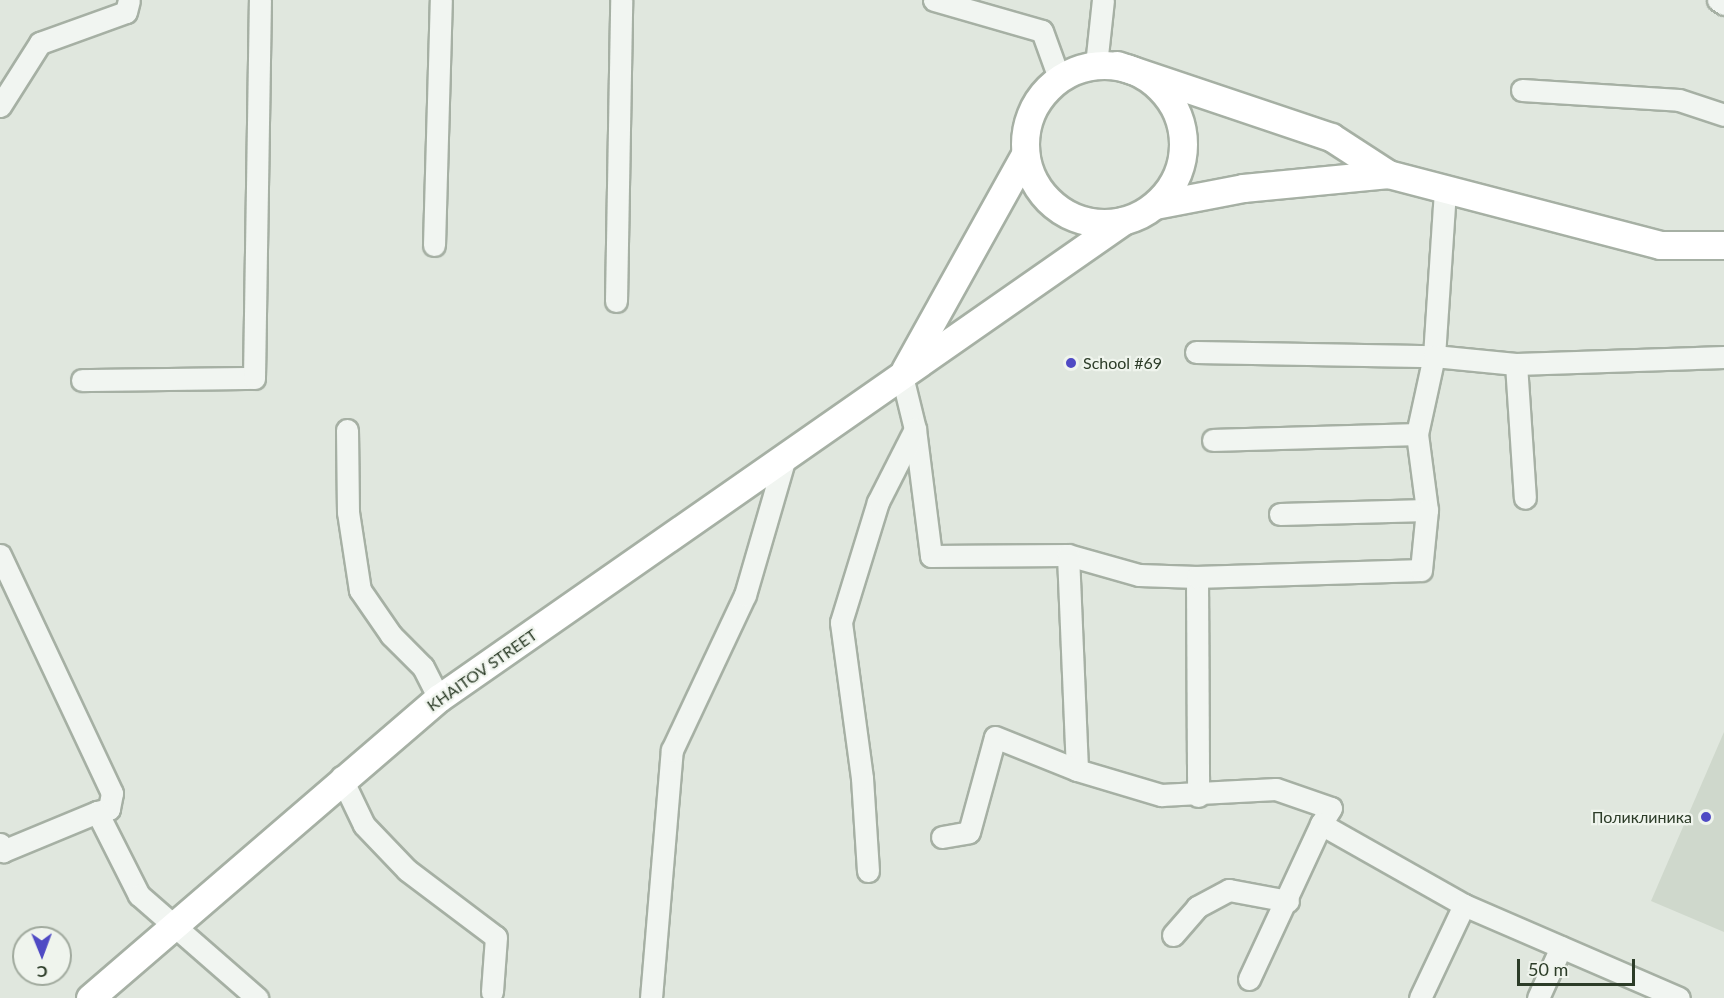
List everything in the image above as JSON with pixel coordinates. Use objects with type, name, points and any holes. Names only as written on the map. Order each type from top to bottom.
[{"type":"main road","points":[[1106,65],[1162,89],[1181,127],[1182,161],[1155,205]]},
{"type":"main road","points":[[902,376],[1025,154],[1031,112],[1059,78],[1106,65],[1331,138],[1388,174],[1660,245],[1724,245]]},
{"type":"main road","points":[[1025,154],[1033,180],[1049,201],[1071,216],[1096,223],[1123,221],[1155,205],[1243,188],[1388,174]]},
{"type":"main road","name":"KHAITOV STREET","points":[[91,998],[171,924],[341,777],[439,698],[784,461],[1123,221]]},
{"type":"street","points":[[0,106],[40,43],[126,12],[129,0]]},
{"type":"street","points":[[81,380],[254,378],[260,0]]},
{"type":"street","points":[[434,245],[441,0]]},
{"type":"street","points":[[616,301],[621,0]]},
{"type":"street","points":[[934,0],[1042,31],[1059,78]]},
{"type":"street","points":[[1103,0],[1106,65]]},
{"type":"street","points":[[1718,0],[1724,4]]},
{"type":"street","points":[[1522,90],[1679,100],[1724,115]]},
{"type":"street","points":[[902,376],[915,429],[931,556],[1068,555],[1139,574],[1197,577],[1421,570],[1427,510],[1417,434],[1434,356],[1445,189]]},
{"type":"street","points":[[1196,352],[1434,356],[1515,364],[1724,357]]},
{"type":"street","points":[[1515,364],[1525,498]]},
{"type":"street","points":[[868,871],[862,778],[841,622],[878,502],[915,429]]},
{"type":"street","points":[[347,430],[348,512],[360,590],[391,635],[423,667],[439,698]]},
{"type":"street","points":[[1213,440],[1417,434]]},
{"type":"street","points":[[651,998],[672,750],[745,595],[784,461]]},
{"type":"street","points":[[1280,514],[1427,510]]},
{"type":"street","points":[[0,555],[112,793],[109,809],[3,851],[0,844]]},
{"type":"street","points":[[1068,555],[1077,770]]},
{"type":"street","points":[[1197,577],[1198,796]]},
{"type":"street","points":[[942,837],[969,832],[995,737],[1077,770],[1161,795],[1198,796],[1276,789],[1331,808],[1321,824],[1288,902],[1249,979]]},
{"type":"street","points":[[341,777],[364,825],[407,870],[496,937],[492,992]]},
{"type":"street","points":[[97,812],[139,895],[257,998]]},
{"type":"street","points":[[1321,824],[1464,906],[1679,998]]},
{"type":"street","points":[[1173,935],[1197,907],[1229,890],[1288,902]]},
{"type":"street","points":[[1420,998],[1464,906]]},
{"type":"street","points":[[1538,998],[1561,947]]},
{"type":"shaded area","name":"Поликлиника","points":[[1724,732],[1724,932],[1651,901]]},
{"type":"place","name":"School #69","points":[[1071,363]]},
{"type":"place","name":"Поликлиника","points":[[1706,817]]}]
